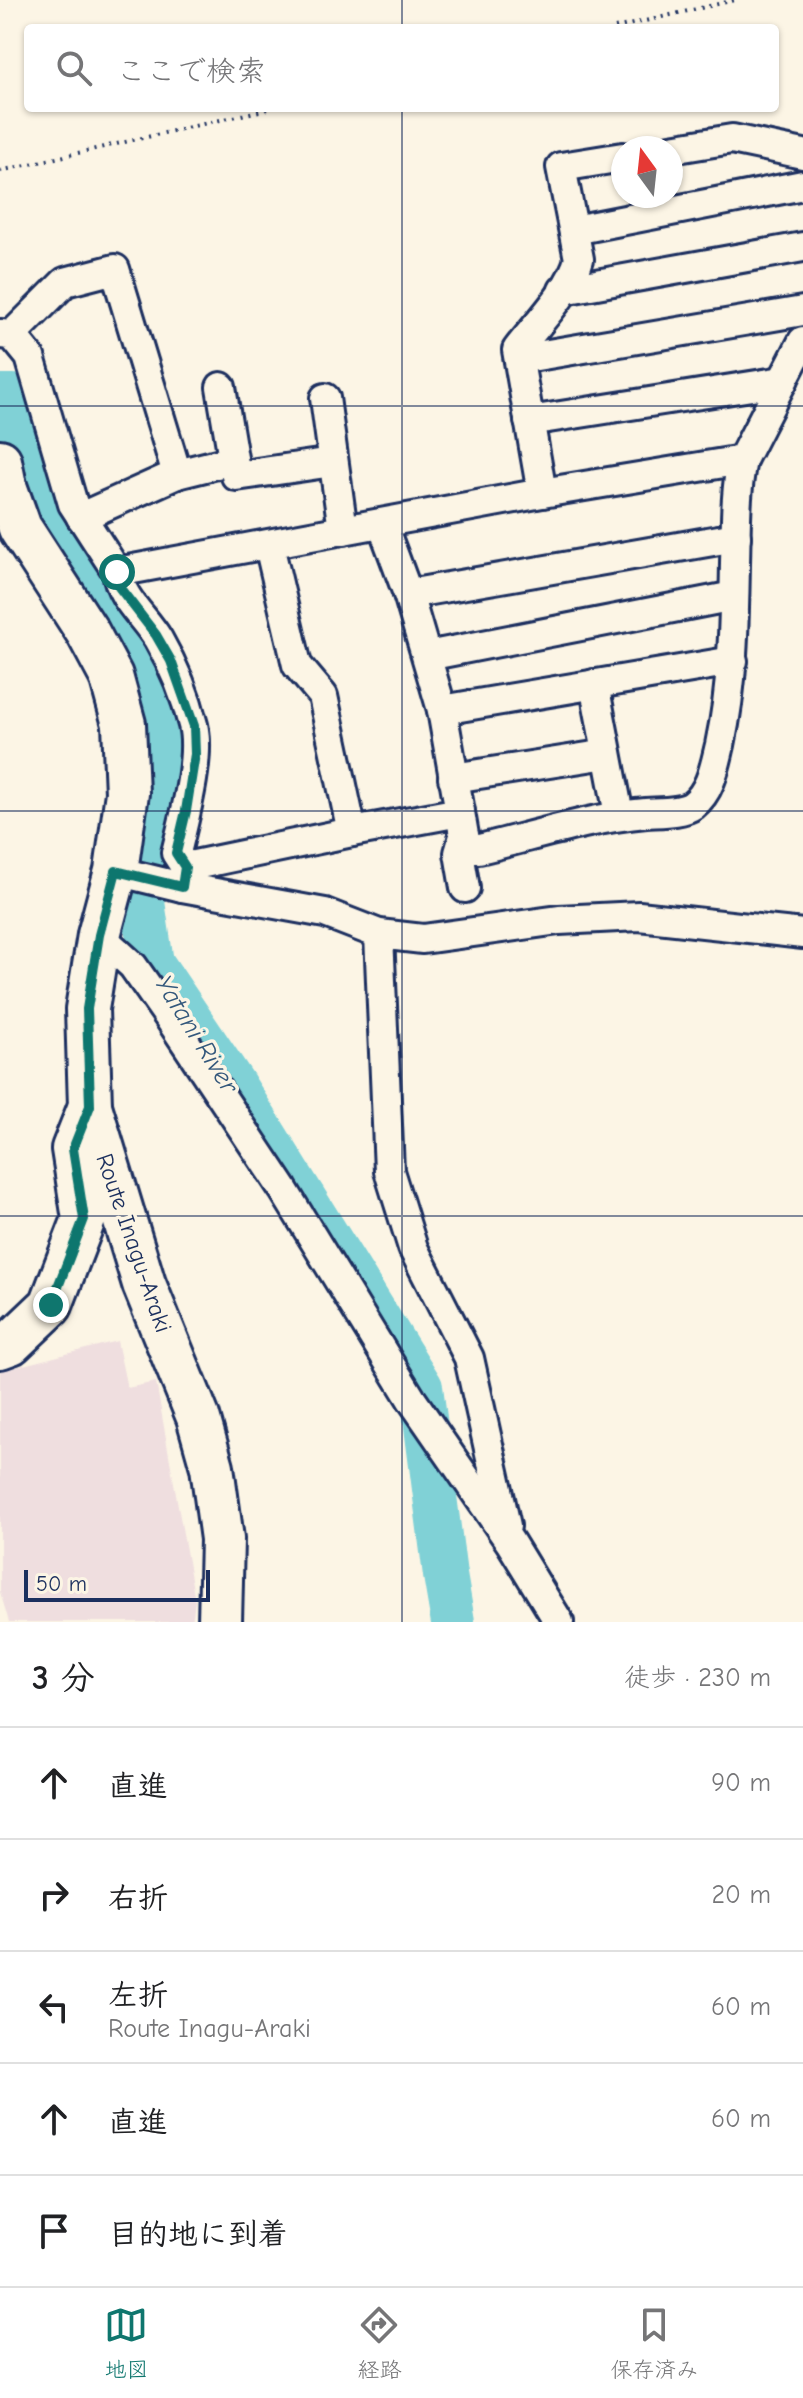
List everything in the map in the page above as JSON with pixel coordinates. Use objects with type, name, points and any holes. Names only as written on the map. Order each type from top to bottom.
[{"type":"main road","name":"Route Inagu-Araki","points":[[0,461],[20,528],[88,633],[111,676],[124,724],[127,793],[125,874],[99,935],[87,1009],[90,1106],[144,1284],[198,1417],[212,1467],[222,1539],[220,1622]]},
{"type":"main road","points":[[0,1347],[11,1343],[51,1305],[84,1219],[73,1149],[90,1106]]},
{"type":"street","points":[[683,147],[732,139],[803,154]]},
{"type":"street","points":[[542,493],[517,350],[563,290],[579,259],[561,167],[611,159]]},
{"type":"street","points":[[574,230],[803,185]]},
{"type":"street","points":[[563,290],[803,247]]},
{"type":"street","points":[[177,474],[115,269],[65,282],[6,334],[30,357],[73,504],[117,572],[119,587],[156,635],[171,661],[194,726],[195,754],[176,853],[177,879]]},
{"type":"street","points":[[519,359],[803,311]]},
{"type":"street","points":[[382,524],[408,594],[442,710],[466,847],[479,849],[619,815],[674,811],[692,806],[704,793],[714,772],[733,661],[736,537],[742,460],[803,341]]},
{"type":"street","points":[[529,421],[783,381]]},
{"type":"street","points":[[221,387],[236,476],[333,462]]},
{"type":"street","points":[[325,398],[343,530]]},
{"type":"street","points":[[81,517],[177,474],[233,460]]},
{"type":"street","points":[[117,572],[542,493],[742,460]]},
{"type":"street","points":[[408,594],[736,537]]},
{"type":"street","points":[[269,545],[297,665],[323,696],[352,832]]},
{"type":"street","points":[[427,656],[734,596]]},
{"type":"street","points":[[442,710],[733,661]]},
{"type":"street","points":[[594,684],[619,815]]},
{"type":"street","points":[[453,778],[607,754]]},
{"type":"street","points":[[177,879],[352,832],[462,824]]},
{"type":"street","points":[[462,824],[459,853],[465,888]]},
{"type":"street","points":[[125,874],[177,879],[325,913],[379,934],[423,939],[559,920],[639,916],[803,934]]},
{"type":"street","points":[[379,934],[389,1171],[413,1248],[469,1358],[510,1542]]},
{"type":"street","points":[[99,935],[133,966],[168,1016],[283,1189],[412,1400],[510,1542],[559,1622]]},
{"type":"path","points":[[632,24],[735,0]]},
{"type":"path","points":[[0,171],[255,112]]},
{"type":"shaded area","points":[[117,1341],[127,1388],[156,1382],[195,1601],[192,1622],[9,1622],[0,1592],[0,1371]]},
{"type":"waterway","name":"Yatani River","points":[[0,396],[13,396],[24,451],[42,507],[134,649],[151,686],[166,758],[157,841],[143,902],[152,963],[234,1085],[421,1387],[453,1622]]},
{"type":"route","points":[[51,1305],[84,1219],[73,1149],[90,1106],[87,1009],[99,935],[116,871],[182,887],[185,867],[176,853],[195,754],[194,726],[171,661],[156,635],[119,587],[117,572]]}]
